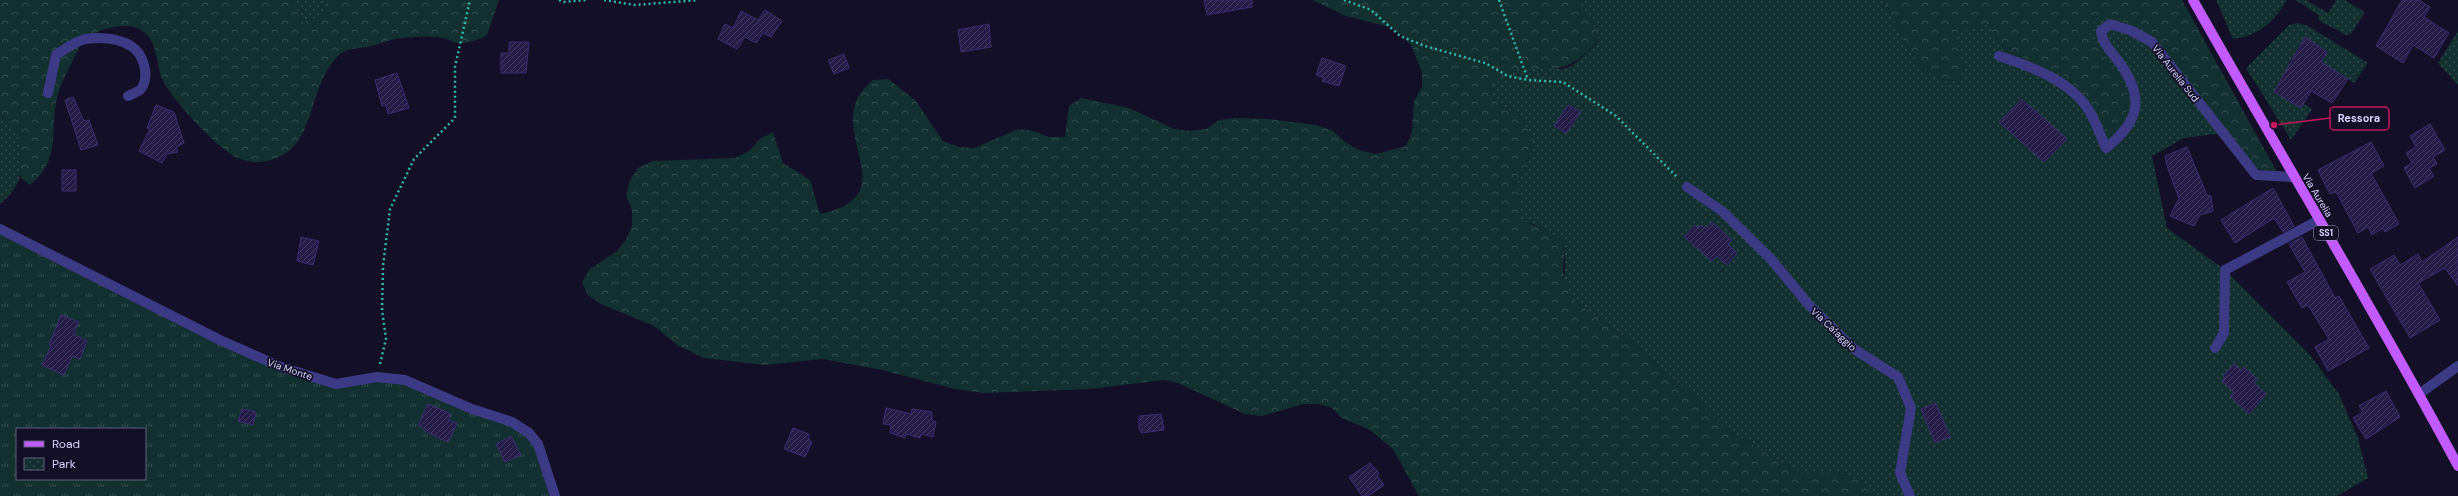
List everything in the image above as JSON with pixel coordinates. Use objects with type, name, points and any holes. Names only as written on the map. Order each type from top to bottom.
[{"type":"main road","name":"Via Aurelia","points":[[2193,0],[2293,177],[2419,394],[2458,466]]},
{"type":"street","name":"Via Aurelia Sud","points":[[1999,56],[2026,65],[2064,84],[2090,113],[2106,148],[2123,135],[2134,117],[2134,94],[2122,66],[2102,40],[2101,31],[2110,24],[2132,31],[2152,42],[2256,175],[2293,177]]},
{"type":"street","points":[[48,93],[56,55],[68,47],[86,39],[106,38],[132,46],[144,64],[146,77],[140,90],[128,96]]},
{"type":"street","name":"Via Cafaggio","points":[[1687,187],[1722,211],[1770,258],[1809,305],[1854,349],[1898,377],[1911,408],[1900,473],[1910,496]]},
{"type":"street","points":[[2215,348],[2224,332],[2225,270],[2319,220]]},
{"type":"street","name":"Via Monte","points":[[0,229],[220,340],[281,367],[336,384],[377,377],[405,380],[472,409],[512,422],[529,433],[538,444],[555,496]]},
{"type":"street","points":[[2419,394],[2458,366]]},
{"type":"path","points":[[377,377],[386,339],[382,310],[383,266],[390,209],[414,159],[455,118],[455,67],[470,0]]},
{"type":"path","points":[[559,0],[564,2],[586,0]]},
{"type":"path","points":[[604,0],[635,5],[698,0]]},
{"type":"path","points":[[1344,0],[1371,10],[1400,36],[1452,55],[1485,63],[1508,76],[1528,80],[1563,82],[1616,116],[1687,187]]},
{"type":"path","points":[[1499,0],[1528,80]]},
{"type":"green space","points":[[0,0],[291,0],[303,22],[327,3],[327,0],[499,0],[487,35],[473,41],[457,43],[446,38],[439,37],[401,38],[367,47],[351,49],[340,54],[332,63],[321,82],[306,126],[296,144],[282,156],[256,162],[238,158],[229,153],[209,136],[187,113],[164,83],[154,47],[146,34],[139,29],[122,26],[103,30],[87,38],[82,43],[65,75],[57,98],[52,144],[47,165],[30,185],[21,178],[19,152],[15,135],[7,120],[0,114]]},
{"type":"green space","points":[[291,0],[327,0],[325,8],[319,15],[303,22]]},
{"type":"green space","points":[[1312,0],[1584,0],[1583,5],[1585,14],[1600,33],[1591,48],[1575,61],[1560,68],[1545,70],[1518,69],[1493,99],[1522,119],[1533,139],[1532,150],[1518,180],[1530,224],[1542,227],[1562,240],[1565,250],[1563,272],[1576,302],[1632,342],[1690,393],[1723,427],[1784,464],[1804,473],[1839,473],[1851,476],[1860,482],[1873,496],[1419,496],[1393,449],[1370,430],[1342,418],[1332,408],[1319,404],[1304,404],[1261,416],[1245,414],[1178,383],[1164,380],[1090,389],[984,393],[955,389],[882,370],[823,359],[765,365],[704,358],[677,345],[654,326],[601,304],[588,295],[582,282],[590,269],[616,252],[626,240],[632,226],[632,210],[626,196],[630,180],[638,168],[653,161],[735,158],[749,151],[760,139],[773,132],[783,163],[810,180],[820,214],[843,206],[857,196],[862,184],[862,170],[853,122],[855,105],[858,97],[873,80],[888,79],[915,100],[943,141],[959,147],[974,148],[1018,129],[1034,131],[1049,137],[1065,137],[1069,106],[1081,98],[1129,108],[1174,129],[1189,131],[1206,129],[1219,120],[1236,118],[1269,119],[1317,125],[1333,131],[1345,142],[1359,150],[1376,154],[1406,146],[1412,132],[1414,101],[1422,87],[1422,72],[1411,45],[1402,35],[1389,27],[1346,16]]},
{"type":"green space","points":[[1584,0],[1884,0],[1903,40],[1912,54],[1932,75],[1944,80],[1958,80],[1964,68],[1955,33],[1988,25],[2004,50],[2066,77],[2092,104],[2112,138],[2122,129],[2124,123],[2127,104],[2126,94],[2123,84],[2113,66],[2091,42],[2089,29],[2096,19],[2103,17],[2139,27],[2154,36],[2164,47],[2223,133],[2184,138],[2152,156],[2167,228],[2225,270],[2310,355],[2339,394],[2358,438],[2368,478],[2337,496],[1873,496],[1860,482],[1851,476],[1839,473],[1804,473],[1784,464],[1723,427],[1690,393],[1632,342],[1576,302],[1565,283],[1565,250],[1562,240],[1542,227],[1520,220],[1518,180],[1532,150],[1533,139],[1522,119],[1493,99],[1492,87],[1500,80],[1518,69],[1562,69],[1572,66],[1596,44],[1600,33],[1585,14],[1583,5]]},
{"type":"green space","points":[[1884,0],[2182,0],[2277,172],[2267,172],[2256,168],[2223,133],[2091,42],[2113,66],[2123,84],[2126,94],[2127,105],[2125,120],[2123,126],[2112,138],[2092,105],[2066,77],[2004,50],[1988,25],[1962,56],[1964,68],[1958,80],[1944,80],[1932,75],[1921,65],[1903,40]]},
{"type":"green space","points":[[2216,0],[2287,0],[2277,15],[2264,27],[2250,35],[2233,39]]},
{"type":"green space","points":[[2295,0],[2306,0],[2328,13],[2336,0],[2345,0],[2365,12],[2351,34],[2346,35],[2318,20],[2319,15]]},
{"type":"green space","points":[[2298,23],[2308,26],[2368,63],[2354,83],[2326,65],[2319,64],[2327,52],[2305,37],[2289,63],[2301,108],[2304,104],[2312,109],[2291,140],[2246,68],[2289,25]]},
{"type":"green space","points":[[2458,31],[2458,85],[2438,63]]},
{"type":"green space","points":[[0,114],[17,131],[21,153],[21,171],[15,188],[0,204]]},
{"type":"green space","points":[[0,231],[145,303],[336,386],[377,378],[405,382],[511,423],[534,444],[550,496],[0,496]]},
{"type":"building","points":[[1204,0],[1252,0],[1252,7],[1207,15]]},
{"type":"building","points":[[2402,0],[2419,0],[2430,7],[2424,17],[2449,33],[2434,58],[2413,45],[2403,63],[2376,46]]},
{"type":"building","points":[[765,10],[782,21],[771,37],[763,33],[756,43],[745,37],[737,49],[718,39],[725,24],[733,28],[741,11],[758,20]]},
{"type":"building","points":[[989,24],[991,47],[961,52],[958,30]]},
{"type":"building","points":[[2305,37],[2327,52],[2321,62],[2348,79],[2332,103],[2311,91],[2301,108],[2274,92]]},
{"type":"building","points":[[509,42],[529,42],[526,73],[501,73],[501,53],[509,53]]},
{"type":"building","points":[[844,54],[849,68],[834,74],[828,60]]},
{"type":"building","points":[[1322,58],[1346,66],[1339,86],[1322,81],[1324,78],[1316,75]]},
{"type":"building","points":[[397,73],[409,108],[388,114],[386,105],[382,106],[375,80]]},
{"type":"building","points":[[73,97],[84,121],[89,120],[98,145],[81,150],[65,100]]},
{"type":"building","points":[[2022,99],[2067,139],[2044,162],[1999,122]]},
{"type":"building","points":[[156,105],[174,112],[184,143],[176,147],[178,152],[167,154],[162,163],[139,151],[150,129],[147,128]]},
{"type":"building","points":[[1568,105],[1581,112],[1566,133],[1554,126]]},
{"type":"building","points":[[2430,124],[2445,150],[2433,157],[2437,164],[2429,168],[2434,176],[2415,188],[2404,168],[2412,163],[2406,153],[2416,147],[2410,136]]},
{"type":"building","points":[[2371,142],[2384,166],[2371,173],[2399,224],[2385,232],[2383,228],[2372,235],[2368,227],[2358,233],[2336,192],[2330,194],[2318,170]]},
{"type":"building","points":[[2187,147],[2207,195],[2211,196],[2213,211],[2200,215],[2194,226],[2170,216],[2179,198],[2167,166],[2165,156]]},
{"type":"building","points":[[62,170],[76,170],[76,191],[62,191]]},
{"type":"building","points":[[2273,188],[2294,226],[2283,232],[2274,218],[2235,243],[2221,220]]},
{"type":"building","points":[[1712,222],[1732,240],[1728,244],[1737,253],[1727,265],[1717,256],[1712,261],[1684,237],[1695,225],[1698,228],[1701,225],[1706,229]]},
{"type":"building","points":[[301,237],[319,241],[313,265],[297,261]]},
{"type":"building","points":[[2302,237],[2335,298],[2339,296],[2369,348],[2328,371],[2315,347],[2329,339],[2308,305],[2302,308],[2287,282],[2305,272],[2289,244]]},
{"type":"building","points":[[2458,237],[2458,286],[2445,268],[2418,283],[2440,320],[2410,338],[2370,269],[2394,255],[2400,265],[2418,254],[2422,262]]},
{"type":"building","points":[[61,315],[79,322],[73,334],[87,341],[80,359],[72,356],[64,375],[42,365],[51,346],[49,345]]},
{"type":"building","points":[[2234,364],[2241,371],[2244,367],[2257,379],[2254,383],[2266,394],[2249,414],[2230,396],[2234,392],[2222,381],[2225,378],[2223,376]]},
{"type":"building","points":[[2386,391],[2400,417],[2366,439],[2353,418],[2363,412],[2359,406]]},
{"type":"building","points":[[1936,403],[1950,437],[1935,443],[1921,409]]},
{"type":"building","points":[[428,404],[451,414],[448,420],[457,423],[448,442],[425,431],[426,429],[418,425]]},
{"type":"building","points":[[886,408],[911,414],[912,409],[932,412],[932,420],[936,422],[933,437],[921,434],[920,438],[906,434],[905,438],[890,433],[891,425],[883,424]]},
{"type":"building","points":[[242,409],[256,412],[253,425],[238,421]]},
{"type":"building","points":[[1161,414],[1164,430],[1141,433],[1141,430],[1139,430],[1139,416]]},
{"type":"building","points":[[793,428],[809,434],[809,441],[812,442],[805,457],[784,449]]},
{"type":"building","points":[[511,436],[521,455],[505,462],[496,444]]},
{"type":"building","points":[[1370,463],[1379,473],[1377,475],[1384,485],[1368,496],[1362,496],[1349,477]]},
{"type":"place","name":"Ressora","points":[[2274,125]]}]
